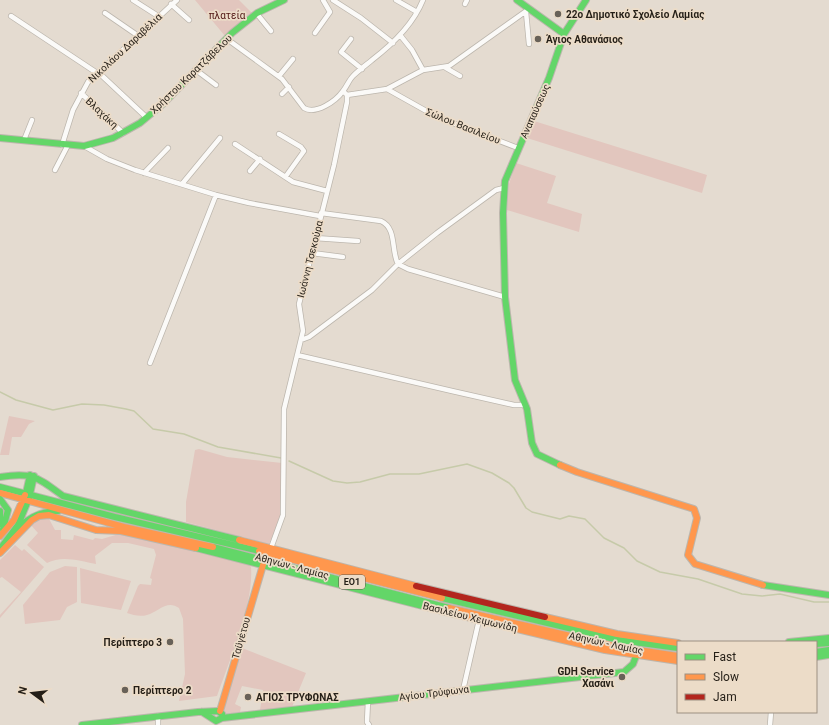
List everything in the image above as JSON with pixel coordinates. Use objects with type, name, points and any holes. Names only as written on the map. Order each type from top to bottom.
[{"type":"street","points":[[133,0],[158,16]]},
{"type":"street","name":"Νικολάου Δαραβέλια","points":[[55,170],[65,145],[73,110],[81,93],[97,73],[177,0]]},
{"type":"street","name":"Χρήστου Καρατζάβελου","points":[[0,138],[84,146],[105,142],[123,133],[146,117],[227,39],[257,14],[282,0]]},
{"type":"street","points":[[315,33],[330,12],[323,0]]},
{"type":"street","points":[[333,0],[357,15],[393,43]]},
{"type":"street","points":[[396,0],[417,12]]},
{"type":"street","name":"Ιωάννη Τσεκούρα","points":[[271,548],[283,515],[284,409],[301,340],[303,325],[299,304],[344,117],[345,93],[353,76],[393,43],[400,35],[417,12],[422,0]]},
{"type":"street","points":[[517,0],[528,11],[564,34]]},
{"type":"street","name":"Αναπαύσεως","points":[[586,0],[564,34],[549,78],[518,148],[504,188],[505,297],[514,380],[529,416],[534,449],[542,457],[577,472],[690,506],[696,510],[697,518],[688,556],[693,563],[763,585],[829,596]]},
{"type":"street","points":[[172,4],[189,20]]},
{"type":"street","points":[[528,11],[529,44]]},
{"type":"street","points":[[227,39],[279,76],[289,87],[301,105],[310,110],[326,105],[345,93],[387,89],[423,70],[446,68],[460,60],[528,11]]},
{"type":"street","points":[[105,13],[137,35]]},
{"type":"street","points":[[257,14],[271,32]]},
{"type":"street","points":[[11,16],[97,73],[146,117]]},
{"type":"street","points":[[400,35],[410,46],[423,70]]},
{"type":"street","points":[[351,39],[341,52],[362,69]]},
{"type":"street","points":[[279,76],[293,59]]},
{"type":"street","points":[[446,68],[460,76]]},
{"type":"street","points":[[196,70],[216,86]]},
{"type":"street","points":[[282,94],[289,87]]},
{"type":"street","name":"Σώλου Βασιλείου","points":[[387,89],[437,117],[518,148]]},
{"type":"street","name":"Βλαχάκη","points":[[81,93],[123,133]]},
{"type":"street","points":[[24,140],[32,120]]},
{"type":"street","points":[[279,134],[301,147],[304,151],[286,176]]},
{"type":"street","points":[[182,184],[220,138]]},
{"type":"street","points":[[235,144],[298,184],[327,191]]},
{"type":"street","points":[[84,146],[107,159],[144,173],[216,195],[249,203],[321,215],[385,223],[391,232],[398,264]]},
{"type":"street","points":[[144,173],[168,148]]},
{"type":"street","points":[[250,171],[260,159]]},
{"type":"street","points":[[301,340],[308,337],[367,294],[398,264],[496,190],[504,188]]},
{"type":"street","points":[[150,363],[216,195]]},
{"type":"street","points":[[315,238],[358,241]]},
{"type":"street","points":[[312,253],[343,257]]},
{"type":"street","points":[[398,264],[408,269],[505,297]]},
{"type":"street","points":[[297,355],[445,390],[514,405],[525,405]]},
{"type":"street","points":[[0,477],[21,474],[32,476],[61,494],[78,500],[271,548],[469,600],[617,634],[677,643]]},
{"type":"street","points":[[0,549],[22,518],[32,476]]},
{"type":"street","name":"Αθηνών - Λαμίας","points":[[0,487],[68,511],[124,527],[233,551],[472,614],[618,647],[677,656]]},
{"type":"street","name":"Αθηνών - Λαμίας","points":[[0,493],[27,497],[248,548],[469,605],[614,639],[677,648]]},
{"type":"street","points":[[0,536],[14,520],[27,497]]},
{"type":"street","points":[[0,499],[7,506],[8,512],[0,536]]},
{"type":"street","points":[[0,511],[0,524]]},
{"type":"street","points":[[12,534],[34,514],[47,511],[68,511]]},
{"type":"street","name":"Βασιλείου Χειμωνίδη","points":[[0,553],[32,520],[45,515],[96,530],[121,531],[263,565],[479,620],[636,656],[677,661]]},
{"type":"street","name":"Ταϋγέτου","points":[[215,717],[263,565]]},
{"type":"street","points":[[463,690],[479,620]]},
{"type":"street","points":[[798,641],[829,638]]},
{"type":"street","points":[[817,644],[829,643]]},
{"type":"street","points":[[817,652],[829,650]]},
{"type":"street","points":[[817,657],[829,655]]},
{"type":"street","name":"Αγίου Τρύφωνα","points":[[221,721],[368,701],[624,672],[633,664],[636,656]]},
{"type":"street","points":[[368,701],[367,722],[369,725]]},
{"type":"street","points":[[82,725],[198,712],[215,717],[221,721]]},
{"type":"street","points":[[770,725],[771,713]]},
{"type":"street","points":[[158,716],[158,725]]},
{"type":"green space","name":"πλατεία","points":[[195,0],[239,0],[252,13],[225,36]]},
{"type":"green space","points":[[534,121],[707,175],[702,193],[527,138]]},
{"type":"green space","points":[[516,163],[556,176],[547,203],[582,214],[579,232],[507,210],[509,184]]},
{"type":"green space","points":[[9,416],[35,421],[29,424],[21,437],[12,437],[9,455],[0,455]]},
{"type":"green space","points":[[199,449],[227,457],[282,463],[282,514],[269,544],[186,522],[186,502],[195,450]]},
{"type":"green space","points":[[42,517],[48,517],[55,530],[61,530],[61,539],[73,540],[74,535],[93,540],[95,538],[102,539],[119,534],[247,563],[251,567],[249,598],[245,615],[217,696],[179,701],[185,674],[183,619],[179,608],[167,605],[144,616],[137,616],[127,613],[138,586],[140,584],[151,585],[152,579],[150,578],[156,555],[154,549],[128,543],[112,543],[95,556],[96,564],[65,559],[59,559],[47,563],[27,545],[38,533],[30,524]]},
{"type":"green space","points":[[15,545],[22,551],[24,549],[44,567],[0,618],[0,615],[21,592],[2,577],[0,578],[0,560]]},
{"type":"green space","points":[[65,566],[77,567],[77,602],[67,607],[60,620],[25,624],[23,605],[50,572]]},
{"type":"green space","points":[[80,568],[131,581],[121,610],[81,603]]},
{"type":"green space","points":[[242,648],[306,673],[292,707],[260,710],[263,690],[242,686],[235,704],[241,707],[240,712],[225,714],[224,708]]},
{"type":"waterway","points":[[0,392],[16,400],[53,410],[82,404],[104,405],[126,409],[134,411],[153,429],[184,434],[218,447],[281,458]]},
{"type":"waterway","points":[[289,461],[333,481],[347,483],[360,482],[390,474],[419,474],[467,464],[492,473],[509,483],[514,488],[526,508],[532,512],[560,519],[569,516],[585,519],[604,538],[624,548],[637,561],[660,572],[698,579],[742,594],[762,596],[780,594],[814,602],[829,602]]},
{"type":"traffic: fast","points":[[0,138],[84,146],[113,138],[140,123],[164,103],[232,33],[257,13],[284,0]]},
{"type":"traffic: fast","points":[[517,0],[564,34]]},
{"type":"traffic: fast","points":[[560,465],[537,454],[532,443],[527,409],[515,380],[505,297],[503,213],[505,181],[549,78],[564,34],[586,0]]},
{"type":"traffic: fast","points":[[0,477],[20,475],[28,476],[40,480],[63,496],[239,540]]},
{"type":"traffic: fast","points":[[26,493],[30,475]]},
{"type":"traffic: fast","points":[[30,494],[34,476]]},
{"type":"traffic: fast","points":[[0,487],[115,517],[259,551]]},
{"type":"traffic: fast","points":[[0,549],[18,525],[30,496]]},
{"type":"traffic: fast","points":[[0,499],[8,510],[3,529]]},
{"type":"traffic: fast","points":[[0,511],[0,524]]},
{"type":"traffic: fast","points":[[12,534],[22,524],[33,517],[51,511],[58,511]]},
{"type":"traffic: fast","points":[[213,547],[449,608]]},
{"type":"traffic: fast","points":[[196,548],[442,611]]},
{"type":"traffic: fast","points":[[763,585],[829,595]]},
{"type":"traffic: fast","points":[[442,598],[619,640],[677,648]]},
{"type":"traffic: fast","points":[[799,641],[829,638]]},
{"type":"traffic: fast","points":[[817,644],[829,643]]},
{"type":"traffic: fast","points":[[817,652],[829,650]]},
{"type":"traffic: fast","points":[[817,657],[829,655]]},
{"type":"traffic: fast","points":[[222,718],[624,672],[633,664],[636,656]]},
{"type":"traffic: fast","points":[[82,725],[198,712],[218,711],[222,714]]},
{"type":"traffic: fast","points":[[202,712],[216,721],[222,718]]},
{"type":"traffic: slow","points":[[560,465],[577,472],[694,509],[697,518],[688,555],[695,564],[763,585]]},
{"type":"traffic: slow","points":[[0,493],[124,527],[213,547]]},
{"type":"traffic: slow","points":[[0,536],[14,520],[25,495]]},
{"type":"traffic: slow","points":[[0,553],[32,520],[39,516],[49,515],[96,530],[121,531],[196,548]]},
{"type":"traffic: slow","points":[[239,540],[416,586]]},
{"type":"traffic: slow","points":[[259,551],[442,598]]},
{"type":"traffic: slow","points":[[220,711],[263,565]]},
{"type":"traffic: slow","points":[[449,608],[618,647],[677,656]]},
{"type":"traffic: slow","points":[[442,611],[605,650],[677,661]]},
{"type":"traffic: slow","points":[[545,617],[617,634],[677,643]]},
{"type":"traffic: jam","points":[[416,586],[545,617]]},
{"type":"place","name":"22ο Δημοτικό Σχολείο Λαμίας","points":[[558,14]]},
{"type":"place","name":"Άγιος Αθανάσιος","points":[[538,39]]},
{"type":"place","name":"Περίπτερο 3","points":[[170,642]]},
{"type":"place","name":"GDH Service Χασάνι","points":[[622,677]]},
{"type":"place","name":"Περίπτερο 2","points":[[125,690]]},
{"type":"place","name":"ΑΓΙΟΣ ΤΡΥΦΩΝΑΣ","points":[[248,697]]}]
